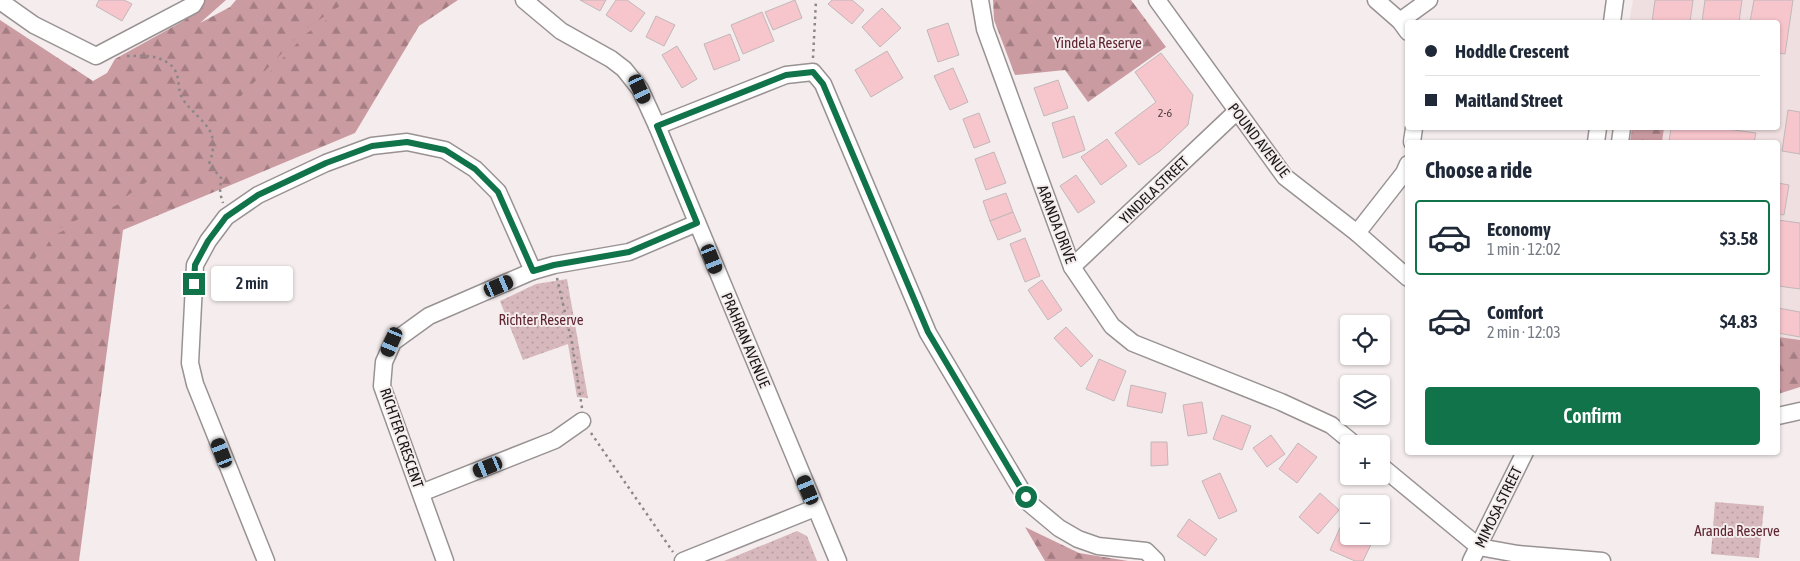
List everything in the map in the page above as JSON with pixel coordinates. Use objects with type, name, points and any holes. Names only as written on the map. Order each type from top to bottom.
[{"type":"street","points":[[0,1],[34,25],[96,56],[193,5],[196,0]]},
{"type":"street","name":"PRAHRAN AVENUE","points":[[524,0],[561,31],[611,58],[624,69],[640,89],[838,561]]},
{"type":"street","name":"ARANDA DRIVE","points":[[980,0],[985,29],[1072,267],[1112,326],[1133,343],[1281,402],[1331,425],[1343,435]]},
{"type":"street","name":"POUND AVENUE","points":[[1157,0],[1236,112],[1285,176],[1357,233],[1405,275]]},
{"type":"street","points":[[1376,0],[1404,26]]},
{"type":"street","points":[[1410,20],[1429,0]]},
{"type":"street","points":[[1612,20],[1615,0]]},
{"type":"street","points":[[657,126],[786,75],[813,72],[823,84],[928,332],[1030,503],[1059,528],[1078,540],[1098,546],[1146,551],[1156,561]]},
{"type":"street","name":"YINDELA STREET","points":[[1072,267],[1236,112]]},
{"type":"street","points":[[266,561],[195,384],[190,364],[195,265],[208,241],[226,217],[258,195],[326,163],[372,146],[407,142],[445,150],[475,169],[498,192],[533,271]]},
{"type":"street","points":[[1357,233],[1405,171]]},
{"type":"street","name":"RICHTER CRESCENT","points":[[446,561],[382,386],[384,362],[392,342],[430,316],[533,271],[554,265],[629,252],[697,223]]},
{"type":"street","points":[[1780,416],[1800,411]]},
{"type":"street","points":[[421,493],[555,440],[582,421]]},
{"type":"street","name":"MIMOSA STREET","points":[[1475,554],[1524,455]]},
{"type":"street","points":[[1390,474],[1475,554],[1518,554],[1602,561]]},
{"type":"street","points":[[679,557],[815,508]]},
{"type":"path","points":[[813,72],[816,0]]},
{"type":"path","points":[[120,56],[153,55],[170,63],[177,72],[183,100],[206,123],[215,148],[209,164],[221,178],[220,193],[226,217]]},
{"type":"path","points":[[554,265],[582,397],[582,421],[679,557]]},
{"type":"shaded area","points":[[1633,0],[1800,0],[1800,387],[1780,393],[1780,140],[1627,140],[1629,130],[1780,130],[1780,20],[1629,20]]},
{"type":"green space","points":[[189,0],[226,0],[200,23],[230,7],[236,0],[458,0],[419,26],[355,133],[123,230],[79,561],[0,561],[0,20],[93,81],[107,73],[115,59],[185,20]]},
{"type":"green space","name":"Yindela Reserve","points":[[993,0],[1131,0],[1166,47],[1088,102],[1065,70],[1015,75],[994,20]]},
{"type":"green space","points":[[1632,130],[1664,130],[1662,140],[1630,140]]},
{"type":"green space","name":"Richter Reserve","points":[[567,279],[588,398],[577,397],[568,344],[523,360],[500,301],[536,284]]},
{"type":"green space","points":[[1780,337],[1800,340],[1800,387],[1780,393]]},
{"type":"green space","name":"Aranda Reserve","points":[[1715,502],[1764,506],[1759,558],[1711,554]]},
{"type":"green space","points":[[1025,527],[1079,553],[1128,561],[1045,561]]},
{"type":"green space","points":[[797,531],[807,536],[817,561],[724,561]]},
{"type":"building","points":[[99,0],[124,0],[132,4],[122,21],[96,6]]},
{"type":"building","points":[[580,0],[606,0],[600,11]]},
{"type":"building","points":[[616,0],[627,0],[645,13],[631,32],[606,15]]},
{"type":"building","points":[[795,0],[802,18],[773,30],[765,12]]},
{"type":"building","points":[[832,0],[852,0],[864,10],[852,24],[828,4]]},
{"type":"building","points":[[1655,0],[1693,0],[1690,20],[1652,20]]},
{"type":"building","points":[[1705,0],[1742,0],[1739,20],[1702,20]]},
{"type":"building","points":[[1754,0],[1793,0],[1785,54],[1780,53],[1780,20],[1750,20]]},
{"type":"building","points":[[882,8],[901,28],[880,47],[862,27]]},
{"type":"building","points":[[762,12],[774,41],[743,54],[731,25]]},
{"type":"building","points":[[656,16],[675,25],[664,46],[646,37]]},
{"type":"building","points":[[948,23],[959,55],[938,62],[927,30]]},
{"type":"building","points":[[730,34],[740,60],[714,70],[704,44]]},
{"type":"building","points":[[677,46],[697,79],[682,88],[662,55]]},
{"type":"building","points":[[887,51],[903,78],[871,97],[855,70]]},
{"type":"building","points":[[1161,53],[1193,95],[1188,125],[1160,151],[1139,165],[1115,133],[1156,102],[1135,72]]},
{"type":"building","points":[[953,68],[968,102],[950,110],[934,76]]},
{"type":"building","points":[[1058,80],[1068,108],[1044,116],[1034,88]]},
{"type":"building","points":[[1788,110],[1800,112],[1800,154],[1782,151]]},
{"type":"building","points":[[979,113],[990,142],[974,148],[963,119]]},
{"type":"building","points":[[1074,116],[1085,150],[1063,158],[1052,123]]},
{"type":"building","points":[[1671,130],[1734,130],[1756,133],[1754,140],[1669,140]]},
{"type":"building","points":[[1107,139],[1127,166],[1101,185],[1081,157]]},
{"type":"building","points":[[994,152],[1006,183],[986,190],[975,159]]},
{"type":"building","points":[[1076,175],[1095,202],[1078,213],[1060,186]]},
{"type":"building","points":[[1780,183],[1789,185],[1784,215],[1780,214]]},
{"type":"building","points":[[1006,193],[1013,212],[990,221],[983,201]]},
{"type":"building","points":[[1013,212],[1021,231],[998,240],[990,221]]},
{"type":"building","points":[[1780,220],[1800,223],[1800,289],[1780,286]]},
{"type":"building","points":[[1025,238],[1040,276],[1025,282],[1010,244]]},
{"type":"building","points":[[1042,280],[1062,310],[1048,320],[1028,290]]},
{"type":"building","points":[[1780,308],[1800,312],[1800,337],[1780,333]]},
{"type":"building","points":[[1066,327],[1093,356],[1081,367],[1054,338]]},
{"type":"building","points":[[1099,359],[1126,371],[1114,401],[1086,389]]},
{"type":"building","points":[[1131,385],[1166,393],[1162,413],[1127,406]]},
{"type":"building","points":[[1202,402],[1207,433],[1188,436],[1183,405]]},
{"type":"building","points":[[1222,415],[1251,426],[1242,450],[1213,439]]},
{"type":"building","points":[[1271,435],[1285,454],[1267,467],[1253,448]]},
{"type":"building","points":[[1151,442],[1167,442],[1168,465],[1151,466]]},
{"type":"building","points":[[1298,443],[1317,457],[1297,483],[1279,469]]},
{"type":"building","points":[[1220,473],[1237,511],[1219,519],[1202,481]]},
{"type":"building","points":[[1320,493],[1339,510],[1318,534],[1299,517]]},
{"type":"building","points":[[1189,519],[1217,539],[1205,556],[1177,536]]},
{"type":"building","points":[[1340,528],[1340,545],[1371,545],[1363,561],[1355,561],[1330,550]]},
{"type":"waterway","points":[[0,309],[24,283],[50,235],[129,197],[166,171],[216,125],[305,32],[352,0]]},
{"type":"route","points":[[194,284],[195,265],[208,241],[226,217],[258,195],[326,163],[372,146],[407,142],[445,150],[475,169],[498,192],[533,271],[554,265],[629,252],[697,223],[657,126],[786,75],[813,72],[823,84],[928,332],[1026,497]]}]
